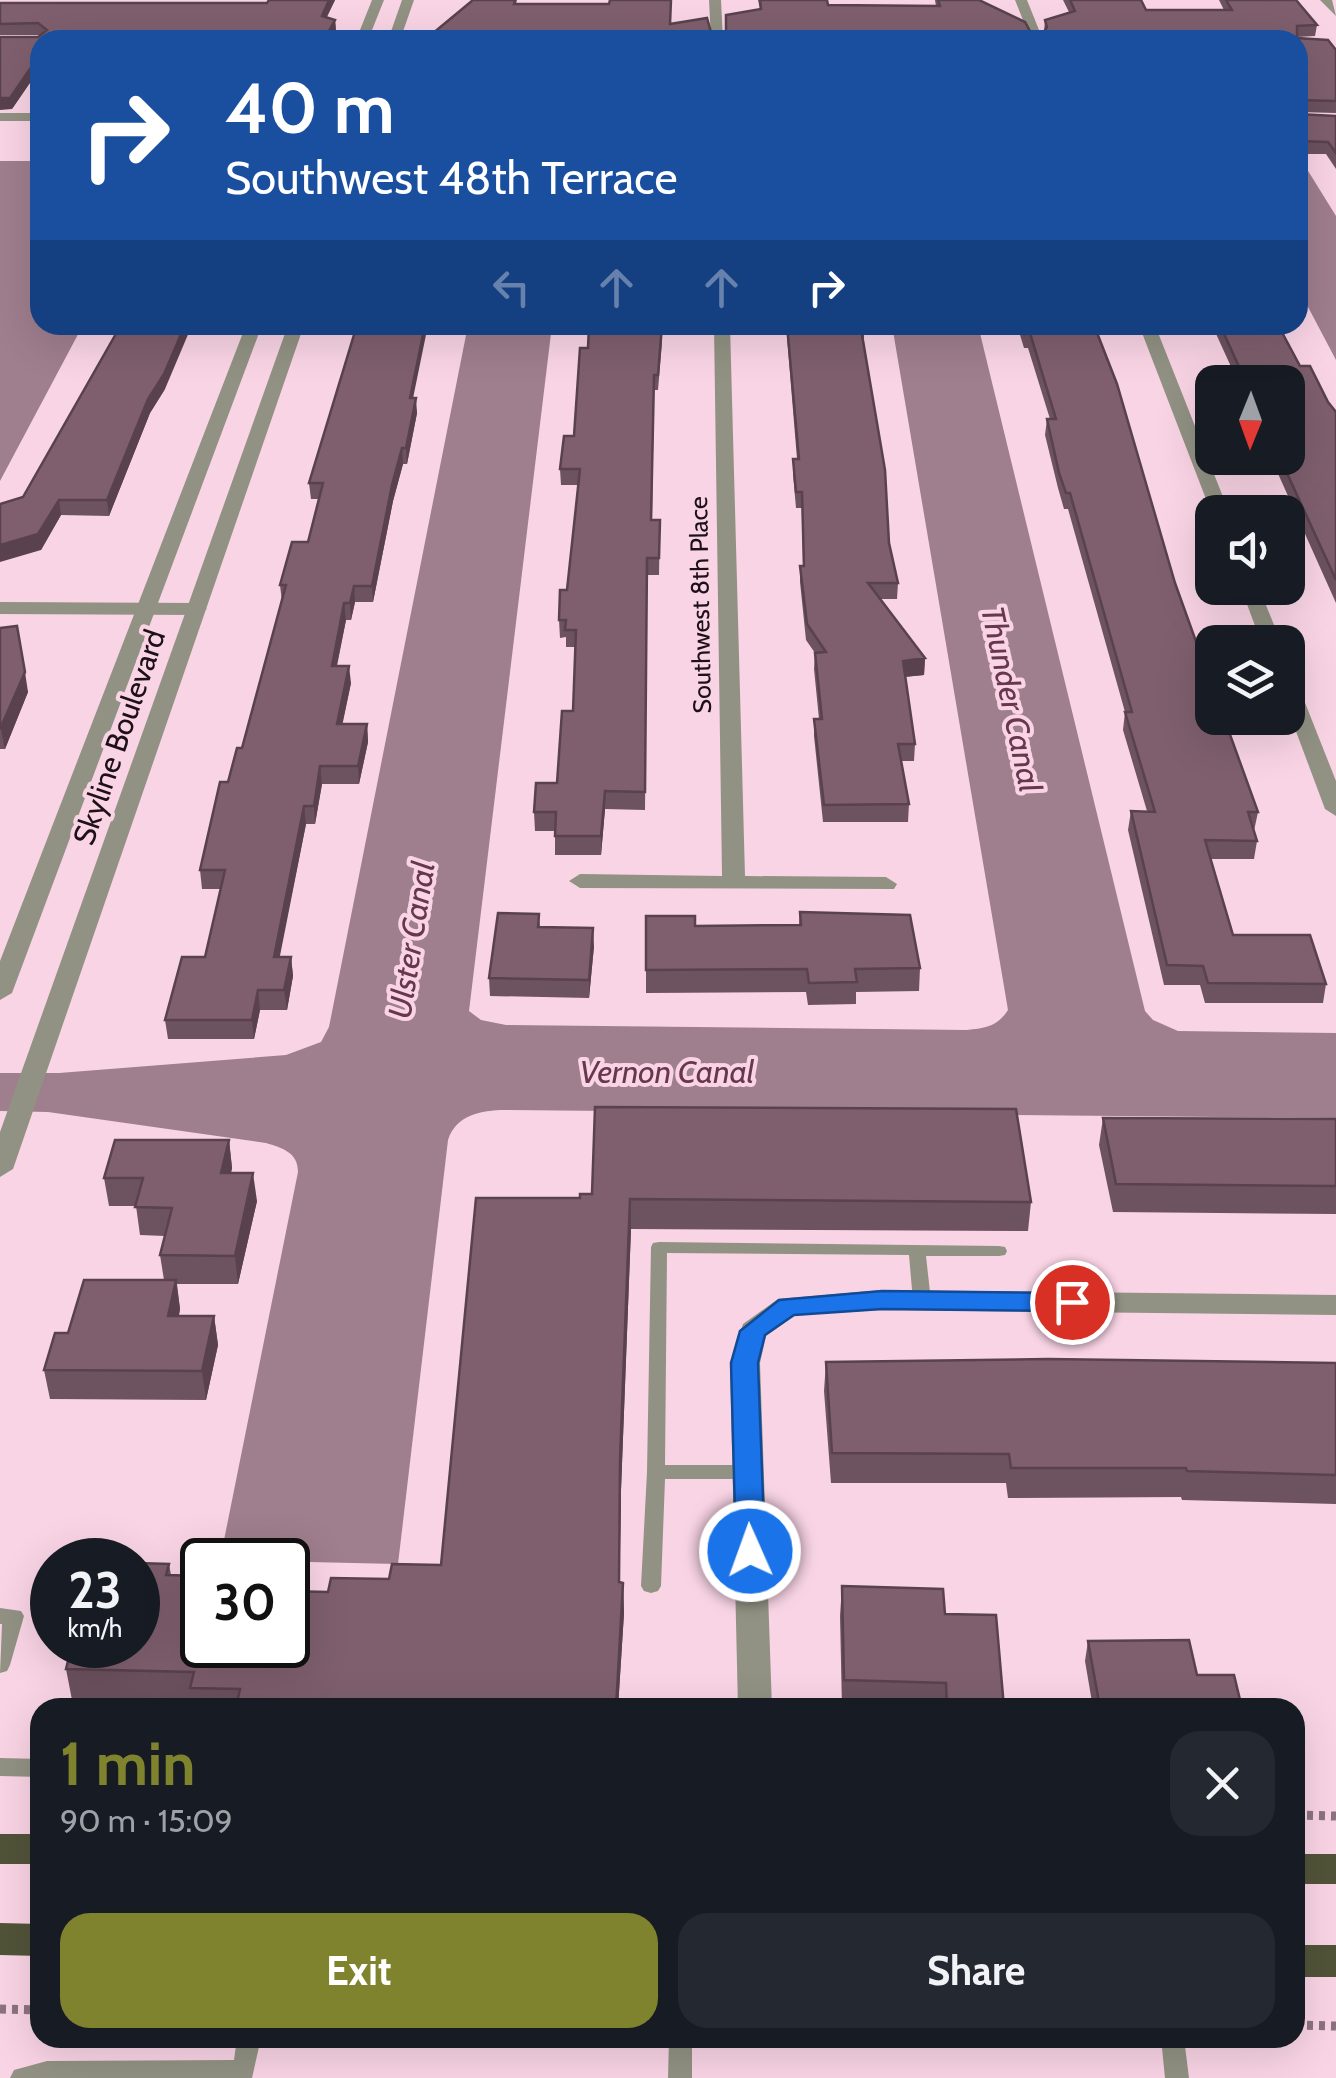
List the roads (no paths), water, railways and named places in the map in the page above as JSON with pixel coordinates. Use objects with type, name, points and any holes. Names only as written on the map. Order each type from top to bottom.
[{"type":"main road","points":[[0,1849],[30,1850]]},
{"type":"main road","points":[[1305,1869],[1336,1870]]},
{"type":"main road","points":[[0,1939],[30,1940]]},
{"type":"main road","points":[[1305,1960],[1336,1961]]},
{"type":"street","points":[[366,30],[378,0]]},
{"type":"street","points":[[398,30],[408,0]]},
{"type":"street","points":[[714,0],[717,30]]},
{"type":"street","points":[[1020,0],[1033,30]]},
{"type":"street","points":[[1326,0],[1336,14]]},
{"type":"street","points":[[0,117],[30,117]]},
{"type":"street","name":"Skyline Boulevard","points":[[0,993],[250,335]]},
{"type":"street","name":"Skyline Boulevard","points":[[0,1168],[293,335]]},
{"type":"street","name":"Southwest 8th Place","points":[[722,335],[734,883]]},
{"type":"street","points":[[1151,335],[1213,495]]},
{"type":"street","points":[[0,608],[198,609]]},
{"type":"street","points":[[1305,729],[1336,809]]},
{"type":"street","points":[[580,881],[886,884]]},
{"type":"street","points":[[755,1698],[745,1363],[753,1331],[788,1306],[922,1300],[1336,1305]]},
{"type":"lane","points":[[652,1586],[659,1247],[998,1251]]},
{"type":"lane","points":[[917,1250],[922,1300]]},
{"type":"lane","points":[[656,1472],[748,1472]]},
{"type":"lane","points":[[0,1616],[14,1616],[0,1665]]},
{"type":"lane","points":[[0,1767],[30,1768]]},
{"type":"lane","points":[[22,2078],[47,2072],[244,2071],[247,2048]]},
{"type":"lane","points":[[680,2078],[681,2048]]},
{"type":"lane","points":[[1174,2048],[1178,2078]]},
{"type":"water","points":[[0,161],[30,161],[30,335],[78,335],[0,481]]},
{"type":"water","points":[[1308,171],[1336,216],[1336,360],[1308,307]]},
{"type":"water","points":[[466,335],[551,335],[469,1011],[481,1020],[506,1025],[967,1030],[990,1026],[1004,1016],[1008,1010],[894,335],[980,335],[1145,1011],[1153,1020],[1178,1031],[1336,1033],[1336,1118],[505,1110],[471,1116],[457,1125],[448,1140],[398,1564],[310,1562],[310,1538],[224,1538],[298,1172],[292,1155],[266,1143],[48,1112],[0,1111],[0,1073],[59,1073],[286,1055],[321,1042],[329,1027]]},
{"type":"water label","name":"Thunder Canal","points":[[1012,699]]},
{"type":"water label","name":"Ulster Canal","points":[[411,940]]},
{"type":"water label","name":"Vernon Canal","points":[[667,1071]]}]
